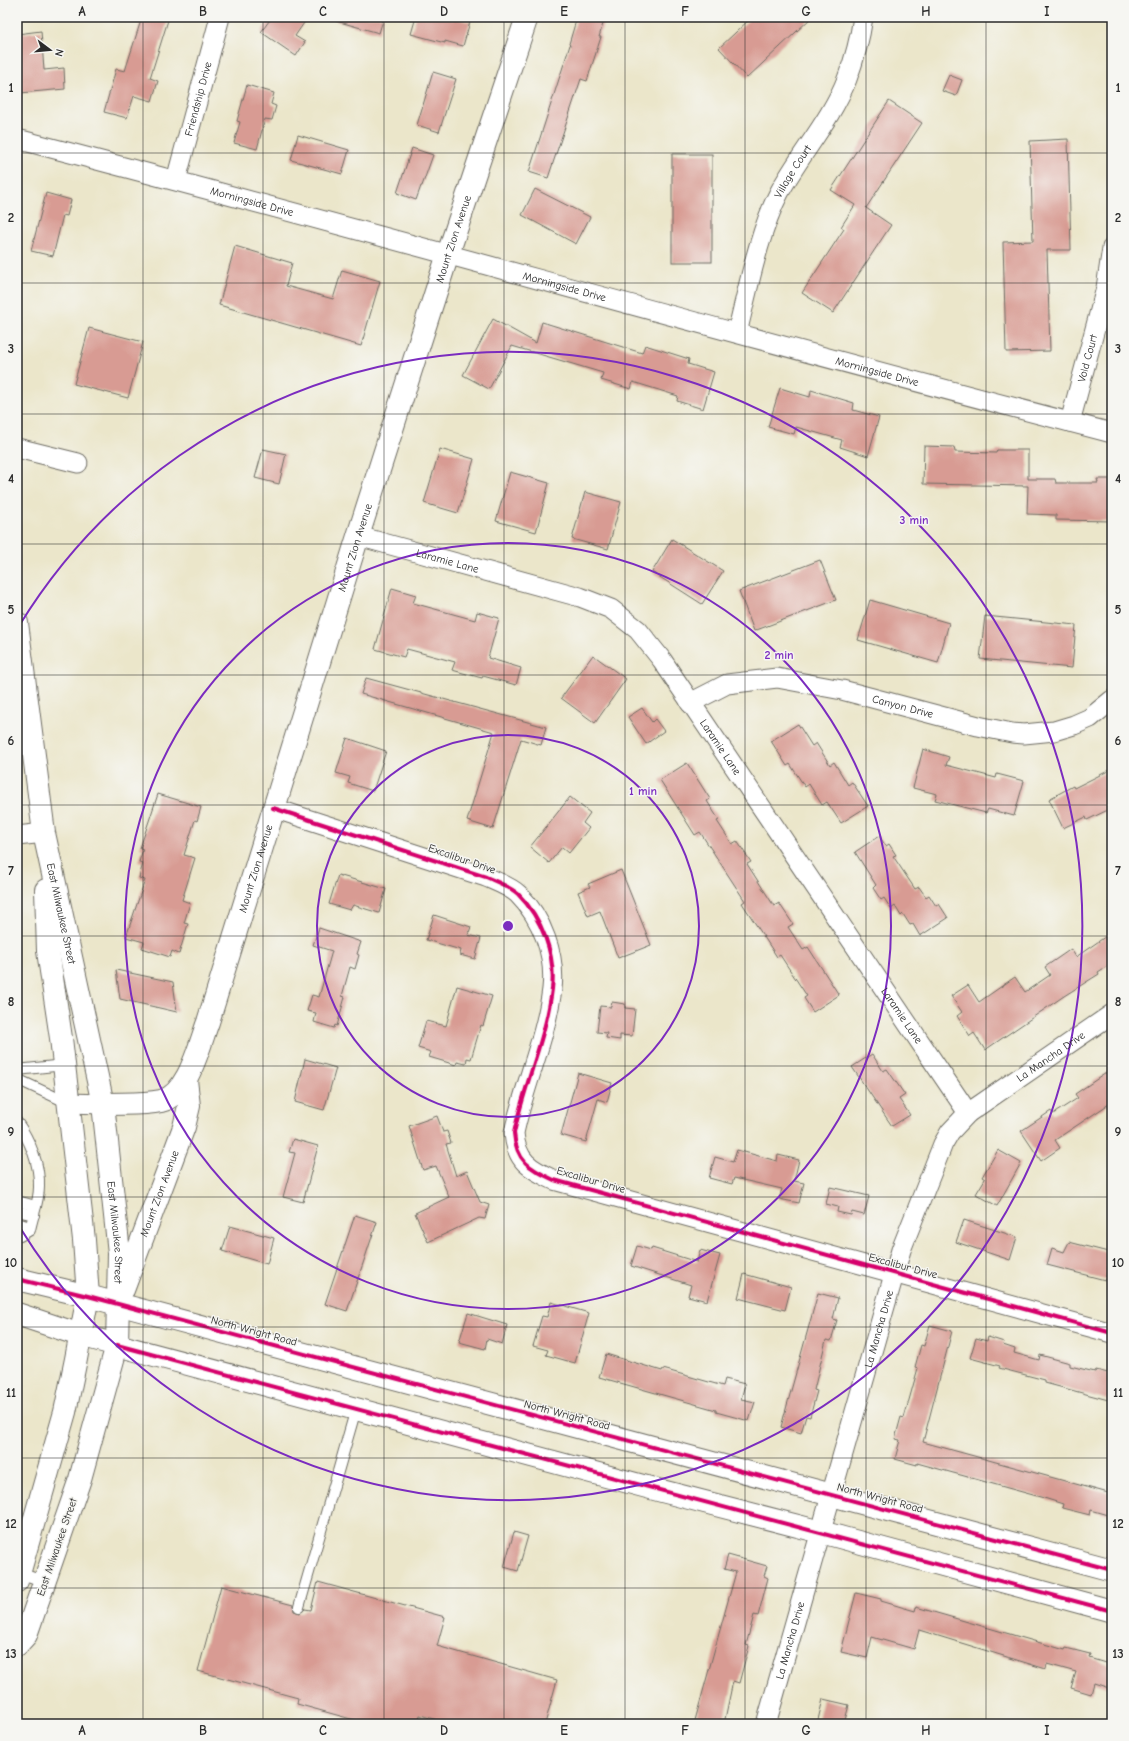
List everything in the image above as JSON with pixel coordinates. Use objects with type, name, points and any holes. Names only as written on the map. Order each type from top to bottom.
[{"type":"main road","name":"Mount Zion Avenue","points":[[103,1104],[162,1101],[173,1096],[186,1080],[208,1022],[358,536],[448,254],[527,17]]},
{"type":"main road","name":"East Milwaukee Street","points":[[17,623],[44,833],[103,1104],[119,1253],[117,1345],[80,1479],[26,1635],[17,1645]]},
{"type":"main road","name":"East Milwaukee Street","points":[[18,1575],[65,1412],[88,1296],[84,1240],[64,1065],[48,951],[44,833]]},
{"type":"main road","name":"Mount Zion Avenue","points":[[118,1304],[184,1127],[189,1106],[186,1080]]},
{"type":"main road","name":"North Wright Road","points":[[17,1279],[88,1296],[1112,1570]]},
{"type":"main road","points":[[17,1314],[80,1335],[1112,1610]]},
{"type":"street","name":"Friendship Drive","points":[[176,180],[220,17]]},
{"type":"street","name":"Village Court","points":[[737,333],[762,241],[771,214],[779,194],[829,113],[847,80],[859,46],[863,17]]},
{"type":"street","name":"Morningside Drive","points":[[17,139],[176,180],[737,333],[1112,433]]},
{"type":"street","name":"Vold Court","points":[[1070,422],[1106,288],[1112,248]]},
{"type":"street","points":[[17,448],[78,463]]},
{"type":"street","name":"Laramie Lane","points":[[358,536],[580,597],[611,609],[638,630],[662,660],[968,1114]]},
{"type":"street","name":"Canyon Drive","points":[[690,703],[727,684],[777,678],[842,690],[978,726],[1024,734],[1054,731],[1074,725],[1090,718],[1112,700]]},
{"type":"street","name":"Excalibur Drive","points":[[273,808],[486,877],[507,886],[518,894],[531,910],[541,926],[547,940],[553,980],[547,1015],[514,1133],[515,1146],[520,1156],[530,1167],[554,1180],[1112,1333]]},
{"type":"street","points":[[17,836],[44,833]]},
{"type":"street","name":"La Mancha Drive","points":[[766,1724],[894,1273],[907,1233],[943,1144],[950,1132],[968,1114],[1112,1014]]},
{"type":"street","points":[[68,1103],[103,1104]]},
{"type":"lane","points":[[17,1070],[64,1065]]},
{"type":"lane","points":[[19,1084],[68,1103]]},
{"type":"lane","points":[[17,1122],[29,1141],[39,1177],[35,1211],[30,1227],[26,1233],[20,1236],[17,1235]]},
{"type":"lane","points":[[17,1201],[35,1211]]},
{"type":"lane","points":[[17,1211],[35,1211]]},
{"type":"lane","points":[[17,1223],[30,1227]]},
{"type":"lane","points":[[299,1607],[356,1409]]},
{"type":"lane","points":[[18,1575],[45,1582]]},
{"type":"building","points":[[142,17],[169,17],[150,78],[158,81],[152,101],[134,96],[127,118],[104,112],[116,69],[125,71]]},
{"type":"building","points":[[272,17],[308,17],[295,36],[305,42],[296,56],[261,32]]},
{"type":"building","points":[[337,17],[384,17],[379,33],[336,21]]},
{"type":"building","points":[[416,17],[441,17],[453,20],[454,18],[470,22],[463,46],[411,34]]},
{"type":"building","points":[[577,17],[605,17],[599,37],[601,37],[587,81],[581,79],[548,178],[529,172],[570,45],[569,44]]},
{"type":"building","points":[[752,17],[812,17],[747,78],[719,48]]},
{"type":"building","points":[[41,31],[44,70],[64,68],[65,89],[20,93],[17,34]]},
{"type":"building","points":[[433,72],[456,79],[439,132],[417,125]]},
{"type":"building","points":[[949,75],[962,80],[956,96],[942,91]]},
{"type":"building","points":[[247,85],[274,93],[271,104],[276,106],[272,120],[265,119],[257,149],[234,143],[240,122],[237,121]]},
{"type":"building","points":[[889,101],[922,123],[866,208],[891,225],[833,313],[802,293],[844,229],[841,227],[855,205],[831,190]]},
{"type":"building","points":[[298,135],[349,150],[342,174],[291,160]]},
{"type":"building","points":[[1068,139],[1071,250],[1047,250],[1050,351],[1006,352],[1003,242],[1033,241],[1030,141]]},
{"type":"building","points":[[412,148],[433,155],[416,200],[397,193]]},
{"type":"building","points":[[672,154],[712,154],[712,262],[672,262]]},
{"type":"building","points":[[535,189],[590,217],[576,244],[522,215]]},
{"type":"building","points":[[46,193],[71,200],[67,216],[63,215],[53,256],[31,251]]},
{"type":"building","points":[[235,246],[292,263],[286,286],[333,299],[342,270],[380,281],[361,346],[219,305]]},
{"type":"building","points":[[493,319],[536,343],[542,322],[642,353],[645,345],[689,359],[688,364],[714,372],[703,409],[677,401],[678,396],[633,382],[631,389],[601,380],[603,373],[512,346],[489,389],[463,375]]},
{"type":"building","points":[[89,328],[143,342],[128,398],[74,384]]},
{"type":"building","points":[[780,388],[810,397],[811,390],[854,403],[853,410],[879,417],[868,456],[840,447],[842,440],[796,427],[794,434],[768,427]]},
{"type":"building","points":[[924,446],[954,447],[955,452],[996,453],[997,450],[1028,450],[1028,479],[1055,479],[1056,483],[1098,483],[1097,479],[1112,479],[1112,521],[1056,520],[1056,515],[1027,514],[1028,486],[923,484]]},
{"type":"building","points":[[263,449],[286,454],[279,484],[255,478]]},
{"type":"building","points":[[440,449],[474,459],[458,513],[424,503]]},
{"type":"building","points":[[510,472],[549,483],[536,532],[496,521]]},
{"type":"building","points":[[585,492],[621,502],[608,549],[572,539]]},
{"type":"building","points":[[672,539],[723,571],[702,604],[652,572]]},
{"type":"building","points":[[820,560],[836,600],[754,631],[739,591]]},
{"type":"building","points":[[392,588],[416,595],[413,603],[475,620],[477,612],[499,618],[488,658],[521,668],[516,685],[483,676],[482,678],[452,670],[455,662],[407,649],[404,657],[375,649]]},
{"type":"building","points":[[870,600],[949,623],[938,663],[858,640]]},
{"type":"building","points":[[985,616],[1076,625],[1072,668],[980,659]]},
{"type":"building","points":[[593,655],[626,679],[595,723],[561,698]]},
{"type":"building","points":[[366,678],[546,727],[541,745],[521,739],[493,829],[467,821],[494,732],[361,694]]},
{"type":"building","points":[[642,708],[652,722],[655,719],[664,731],[646,744],[628,717]]},
{"type":"building","points":[[798,724],[812,746],[816,743],[830,765],[834,762],[848,785],[852,782],[868,806],[841,823],[827,802],[822,805],[809,784],[805,787],[790,764],[787,766],[771,741]]},
{"type":"building","points":[[347,738],[386,751],[373,791],[348,783],[350,777],[336,773]]},
{"type":"building","points":[[923,749],[949,757],[946,765],[996,778],[997,774],[1024,781],[1014,816],[988,809],[986,813],[935,800],[937,794],[913,788]]},
{"type":"building","points":[[687,763],[710,799],[707,801],[719,820],[717,821],[732,844],[737,841],[751,862],[747,864],[774,906],[779,903],[793,924],[788,927],[803,950],[808,947],[839,995],[813,1012],[804,998],[807,996],[780,955],[777,957],[742,903],[745,901],[700,832],[695,835],[660,780]]},
{"type":"building","points":[[1112,769],[1112,808],[1087,820],[1086,817],[1063,828],[1049,799],[1073,786],[1074,788]]},
{"type":"building","points":[[158,794],[201,807],[197,821],[195,820],[184,855],[195,858],[182,900],[190,903],[184,923],[188,924],[179,954],[172,951],[170,957],[142,948],[144,942],[126,937],[145,880],[139,878],[143,863],[139,862],[143,849],[140,848]]},
{"type":"building","points":[[570,797],[590,813],[583,823],[589,828],[569,853],[562,847],[549,863],[530,847]]},
{"type":"building","points":[[879,836],[886,846],[889,844],[896,855],[893,856],[915,889],[919,887],[926,897],[929,895],[936,906],[939,904],[948,918],[920,936],[913,924],[910,925],[903,914],[901,916],[895,906],[891,909],[884,898],[881,900],[873,888],[876,885],[855,852]]},
{"type":"building","points":[[621,870],[651,945],[618,958],[600,911],[588,916],[578,892],[590,887],[588,884]]},
{"type":"building","points":[[338,875],[386,889],[379,913],[353,905],[350,910],[329,904]]},
{"type":"building","points":[[434,915],[471,927],[468,935],[481,938],[475,959],[460,955],[461,950],[426,940]]},
{"type":"building","points":[[319,928],[361,942],[357,954],[359,955],[355,969],[350,967],[342,996],[345,997],[337,1026],[335,1025],[334,1028],[314,1022],[316,1013],[307,1011],[312,995],[319,997],[332,951],[313,945]]},
{"type":"building","points":[[1112,932],[1112,963],[1098,972],[1099,974],[985,1050],[974,1033],[970,1036],[957,1016],[962,1012],[951,996],[968,985],[979,1002],[1015,977],[1025,992],[1050,975],[1045,967],[1071,949],[1076,957]]},
{"type":"building","points":[[116,970],[173,982],[177,1012],[120,999]]},
{"type":"building","points":[[457,986],[492,996],[483,1026],[481,1025],[471,1059],[467,1058],[466,1064],[457,1062],[456,1065],[429,1057],[431,1052],[418,1048],[426,1021],[446,1026]]},
{"type":"building","points":[[612,1002],[625,1004],[625,1008],[635,1009],[632,1036],[620,1035],[620,1040],[606,1038],[607,1033],[597,1032],[600,1006],[611,1007]]},
{"type":"building","points":[[872,1054],[883,1071],[887,1069],[905,1095],[899,1099],[910,1115],[892,1126],[852,1067]]},
{"type":"building","points":[[305,1059],[336,1068],[324,1110],[295,1102]]},
{"type":"building","points":[[1112,1069],[1112,1102],[1055,1140],[1060,1148],[1041,1161],[1021,1131],[1051,1111],[1053,1114],[1078,1098],[1075,1094]]},
{"type":"building","points":[[578,1073],[612,1083],[607,1102],[598,1099],[586,1142],[561,1135]]},
{"type":"building","points":[[437,1116],[443,1132],[447,1131],[451,1143],[446,1144],[456,1176],[467,1171],[480,1202],[489,1205],[485,1219],[479,1218],[428,1242],[415,1213],[449,1197],[436,1166],[423,1170],[409,1126]]},
{"type":"building","points":[[293,1139],[318,1146],[303,1202],[283,1197],[295,1153],[289,1152]]},
{"type":"building","points":[[737,1150],[777,1161],[778,1155],[799,1160],[794,1181],[804,1183],[799,1203],[779,1199],[782,1189],[734,1178],[732,1184],[709,1178],[715,1157],[733,1162]]},
{"type":"building","points":[[998,1150],[1021,1163],[997,1206],[976,1194],[985,1179],[982,1177]]},
{"type":"building","points":[[830,1187],[869,1196],[864,1215],[852,1212],[851,1215],[837,1212],[838,1207],[826,1204]]},
{"type":"building","points":[[355,1215],[377,1222],[347,1311],[325,1304]]},
{"type":"building","points":[[964,1220],[1017,1237],[1010,1260],[956,1242]]},
{"type":"building","points":[[230,1226],[274,1238],[267,1264],[222,1251]]},
{"type":"building","points":[[1069,1242],[1112,1253],[1105,1280],[1047,1265],[1052,1248],[1064,1252]]},
{"type":"building","points":[[637,1246],[651,1250],[652,1248],[697,1262],[700,1250],[720,1255],[707,1301],[688,1296],[691,1285],[631,1266]]},
{"type":"building","points":[[744,1274],[791,1287],[785,1310],[738,1298]]},
{"type":"building","points":[[818,1293],[838,1298],[833,1319],[837,1320],[831,1341],[826,1340],[814,1390],[817,1391],[810,1417],[806,1416],[801,1433],[781,1427]]},
{"type":"building","points":[[551,1302],[589,1313],[575,1363],[546,1355],[548,1350],[533,1346],[542,1316],[547,1317]]},
{"type":"building","points":[[468,1313],[507,1325],[502,1344],[487,1339],[485,1349],[459,1342]]},
{"type":"building","points":[[930,1325],[952,1331],[923,1442],[1112,1494],[1112,1516],[1091,1510],[1090,1515],[1062,1508],[1063,1504],[1044,1498],[917,1463],[917,1465],[895,1459],[900,1440],[895,1439],[901,1417],[904,1418],[918,1368],[915,1367],[921,1345],[924,1346]]},
{"type":"building","points":[[988,1337],[1004,1342],[1003,1345],[1015,1349],[1014,1353],[1039,1360],[1040,1355],[1070,1363],[1070,1366],[1095,1372],[1096,1370],[1112,1374],[1112,1401],[1045,1383],[1045,1380],[999,1368],[1000,1366],[970,1358],[976,1338],[987,1341]]},
{"type":"building","points":[[606,1354],[662,1371],[663,1369],[723,1386],[725,1379],[745,1384],[741,1399],[755,1402],[749,1421],[716,1412],[716,1410],[599,1377]]},
{"type":"building","points":[[514,1532],[528,1536],[518,1571],[504,1567]]},
{"type":"building","points":[[728,1555],[767,1566],[764,1576],[768,1578],[758,1616],[754,1615],[746,1645],[749,1646],[739,1683],[733,1681],[724,1724],[694,1724],[736,1572],[724,1569]]},
{"type":"building","points":[[318,1582],[445,1617],[437,1646],[557,1680],[545,1724],[451,1724],[420,1715],[417,1724],[369,1724],[297,1704],[298,1698],[198,1671],[221,1586],[293,1605],[294,1611],[300,1613],[305,1609],[311,1610]]},
{"type":"building","points":[[856,1593],[881,1599],[881,1601],[915,1611],[916,1607],[1065,1650],[1066,1648],[1090,1654],[1089,1658],[1112,1665],[1112,1689],[1094,1683],[1091,1694],[1071,1688],[1076,1672],[1047,1664],[1046,1669],[919,1630],[914,1649],[872,1637],[867,1658],[841,1652]]},
{"type":"building","points":[[823,1699],[849,1705],[844,1724],[817,1724]]},
{"type":"cycle path","points":[[273,808],[486,877],[511,889],[527,904],[534,914],[546,938],[552,963],[553,976],[545,1025],[523,1097],[514,1133],[518,1151],[521,1157],[531,1168],[554,1180],[1112,1333]]},
{"type":"cycle path","points":[[17,1279],[88,1296],[1112,1570]]},
{"type":"cycle path","points":[[117,1345],[1112,1611]]}]
